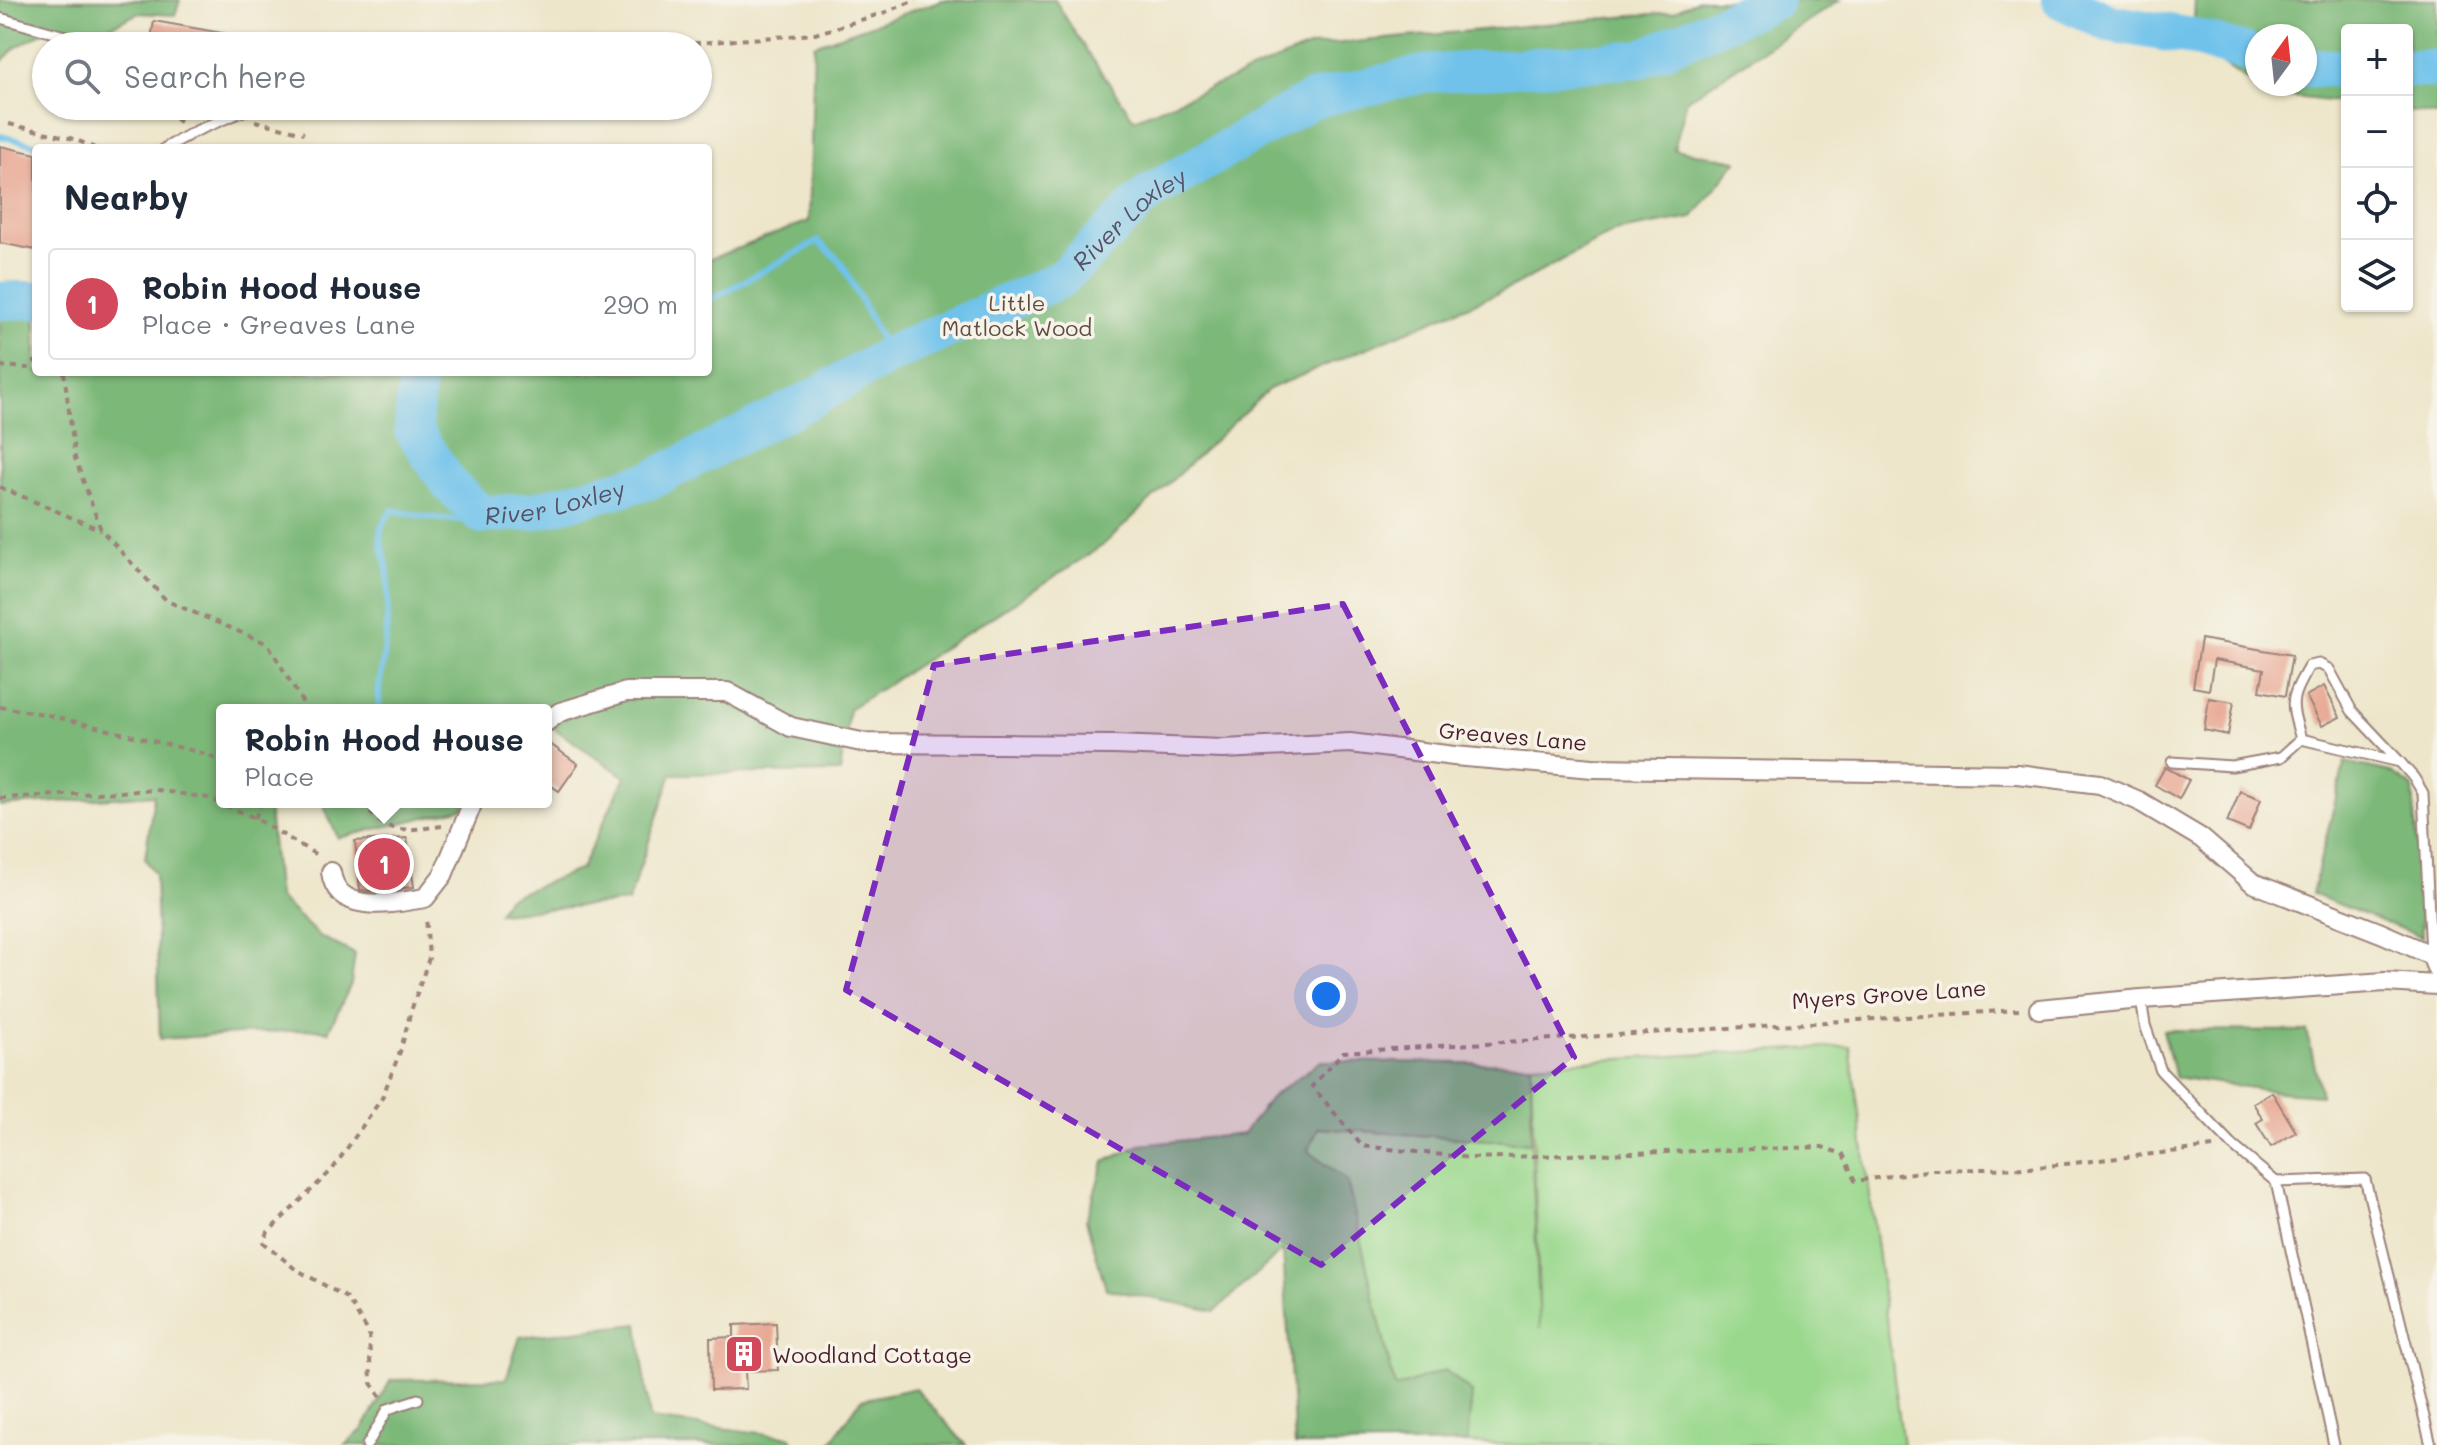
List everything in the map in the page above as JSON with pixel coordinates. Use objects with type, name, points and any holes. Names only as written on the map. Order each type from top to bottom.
[{"type":"street","name":"Greaves Lane","points":[[552,718],[560,712],[626,692],[727,692],[791,727],[866,743],[1223,749],[1350,743],[1593,768],[2017,774],[2100,784],[2139,801],[2201,838],[2253,883],[2381,933],[2434,963]]},
{"type":"street","points":[[331,872],[337,892],[357,903],[425,898],[443,875],[471,808]]},
{"type":"street","points":[[2039,1009],[2385,982],[2437,985]]},
{"type":"lane","points":[[0,18],[50,32]]},
{"type":"lane","points":[[172,144],[225,120]]},
{"type":"lane","points":[[2301,739],[2293,712],[2293,695],[2309,666],[2319,664],[2329,669],[2352,711],[2414,778],[2423,793],[2434,963]]},
{"type":"lane","points":[[2301,739],[2400,762]]},
{"type":"lane","points":[[2172,762],[2232,766],[2281,757],[2301,739]]},
{"type":"lane","points":[[2141,999],[2145,1025],[2161,1071],[2232,1145],[2276,1182],[2334,1445]]},
{"type":"lane","points":[[2276,1182],[2365,1179],[2431,1445]]},
{"type":"lane","points":[[367,1445],[388,1409],[418,1399]]},
{"type":"path","points":[[712,42],[815,34],[916,0]]},
{"type":"path","points":[[178,120],[196,131]]},
{"type":"path","points":[[254,120],[304,133]]},
{"type":"path","points":[[9,124],[86,144]]},
{"type":"path","points":[[0,366],[28,368],[32,364]]},
{"type":"path","points":[[65,376],[75,458],[101,530],[167,601],[268,644],[303,704]]},
{"type":"path","points":[[0,487],[101,530]]},
{"type":"path","points":[[0,707],[44,714],[210,755],[216,760]]},
{"type":"path","points":[[0,798],[157,790],[216,801]]},
{"type":"path","points":[[232,808],[313,852],[331,872]]},
{"type":"path","points":[[255,818],[260,808]]},
{"type":"path","points":[[367,808],[382,825],[407,830],[464,824]]},
{"type":"path","points":[[388,1409],[371,1383],[369,1333],[347,1298],[294,1268],[263,1242],[268,1232],[332,1170],[382,1098],[401,1049],[429,958],[425,898]]},
{"type":"path","name":"Myers Grove Lane","points":[[2039,1009],[1343,1052],[1312,1086],[1362,1146],[1471,1158],[1822,1147],[1843,1154],[1855,1181],[1933,1170],[2030,1168],[2232,1145]]},
{"type":"highlighted area","points":[[1343,604],[1574,1057],[1321,1265],[846,990],[934,665]]},
{"type":"green space","points":[[0,0],[180,0],[175,15],[139,13],[97,32],[58,24],[44,32],[32,32],[32,39],[15,48],[0,63]]},
{"type":"green space","name":"Little Matlock Wood","points":[[942,0],[1055,0],[1134,119],[1311,46],[1673,12],[1697,0],[1840,0],[1687,100],[1674,149],[1737,161],[1692,218],[1614,232],[1512,287],[1269,389],[1102,546],[849,709],[840,772],[672,774],[628,902],[498,913],[507,898],[581,869],[625,777],[552,727],[552,704],[216,704],[216,808],[269,808],[278,897],[319,936],[355,954],[351,984],[328,1032],[317,1029],[160,1039],[155,874],[145,859],[154,795],[0,806],[0,283],[32,282],[32,376],[712,376],[712,258],[809,221],[814,45]]},
{"type":"green space","points":[[2195,0],[2437,0],[2437,115],[2413,112],[2413,24],[2341,24],[2341,102],[2285,96],[2317,96],[2317,24],[2245,24],[2245,79],[2193,44]]},
{"type":"green space","points":[[2345,762],[2390,772],[2413,788],[2422,937],[2312,894]]},
{"type":"green space","points":[[325,808],[464,808],[338,838]]},
{"type":"green space","points":[[2163,1030],[2307,1031],[2321,1095],[2175,1077]]},
{"type":"green space","points":[[1850,1046],[1903,1445],[1467,1443],[1472,1393],[1395,1389],[1347,1182],[1308,1152],[1318,1128],[1531,1143],[1540,1329],[1531,1064]]},
{"type":"green space","points":[[1321,1061],[1531,1064],[1531,1143],[1318,1128],[1308,1151],[1347,1181],[1395,1388],[1445,1370],[1472,1393],[1467,1443],[1295,1445],[1283,1250],[1215,1311],[1106,1289],[1086,1220],[1104,1162],[1140,1145],[1243,1134],[1271,1097]]},
{"type":"green space","points":[[638,1324],[650,1419],[791,1437],[794,1445],[345,1445],[362,1430],[391,1380],[506,1379],[520,1337]]},
{"type":"green space","points":[[915,1388],[966,1445],[829,1445],[861,1400]]},
{"type":"building","points":[[154,21],[217,32],[152,32]]},
{"type":"building","points":[[0,146],[32,153],[32,249],[0,243]]},
{"type":"building","points":[[2201,639],[2292,655],[2285,696],[2260,691],[2264,669],[2214,660],[2209,690],[2193,687]]},
{"type":"building","points":[[2324,686],[2340,717],[2322,726],[2306,696]]},
{"type":"building","points":[[2209,698],[2234,702],[2228,735],[2204,730]]},
{"type":"building","points":[[552,745],[578,764],[559,791],[552,786]]},
{"type":"building","points":[[2165,767],[2189,780],[2179,799],[2155,785]]},
{"type":"building","points":[[2240,791],[2261,799],[2249,831],[2227,822]]},
{"type":"building","points":[[407,838],[414,887],[360,890],[355,841]]},
{"type":"building","points":[[2272,1092],[2296,1132],[2271,1147],[2256,1123],[2263,1119],[2253,1103]]},
{"type":"building","name":"Woodland Cottage","points":[[776,1323],[778,1370],[745,1371],[746,1389],[711,1390],[710,1338],[734,1337],[734,1325]]},
{"type":"waterway","name":"River Loxley","points":[[417,376],[413,430],[450,485],[482,515],[534,511],[651,480],[815,397],[889,355],[1061,279],[1148,194],[1311,100],[1423,74],[1640,59],[1775,0]]},
{"type":"waterway","name":"River Loxley","points":[[2061,0],[2109,23],[2193,37],[2245,52]]},
{"type":"waterway","name":"River Loxley","points":[[2317,68],[2341,68]]},
{"type":"waterway","name":"River Loxley","points":[[2413,69],[2437,69]]},
{"type":"waterway","points":[[0,136],[33,144]]},
{"type":"waterway","points":[[712,299],[818,241],[841,262],[889,355]]},
{"type":"waterway","name":"River Loxley","points":[[0,301],[32,300]]},
{"type":"waterway","points":[[379,704],[388,598],[387,567],[380,537],[382,524],[393,510],[451,520],[482,515]]},
{"type":"place","name":"Robin Hood House","points":[[384,864]]},
{"type":"place","name":"Woodland Cottage","points":[[744,1354]]}]
